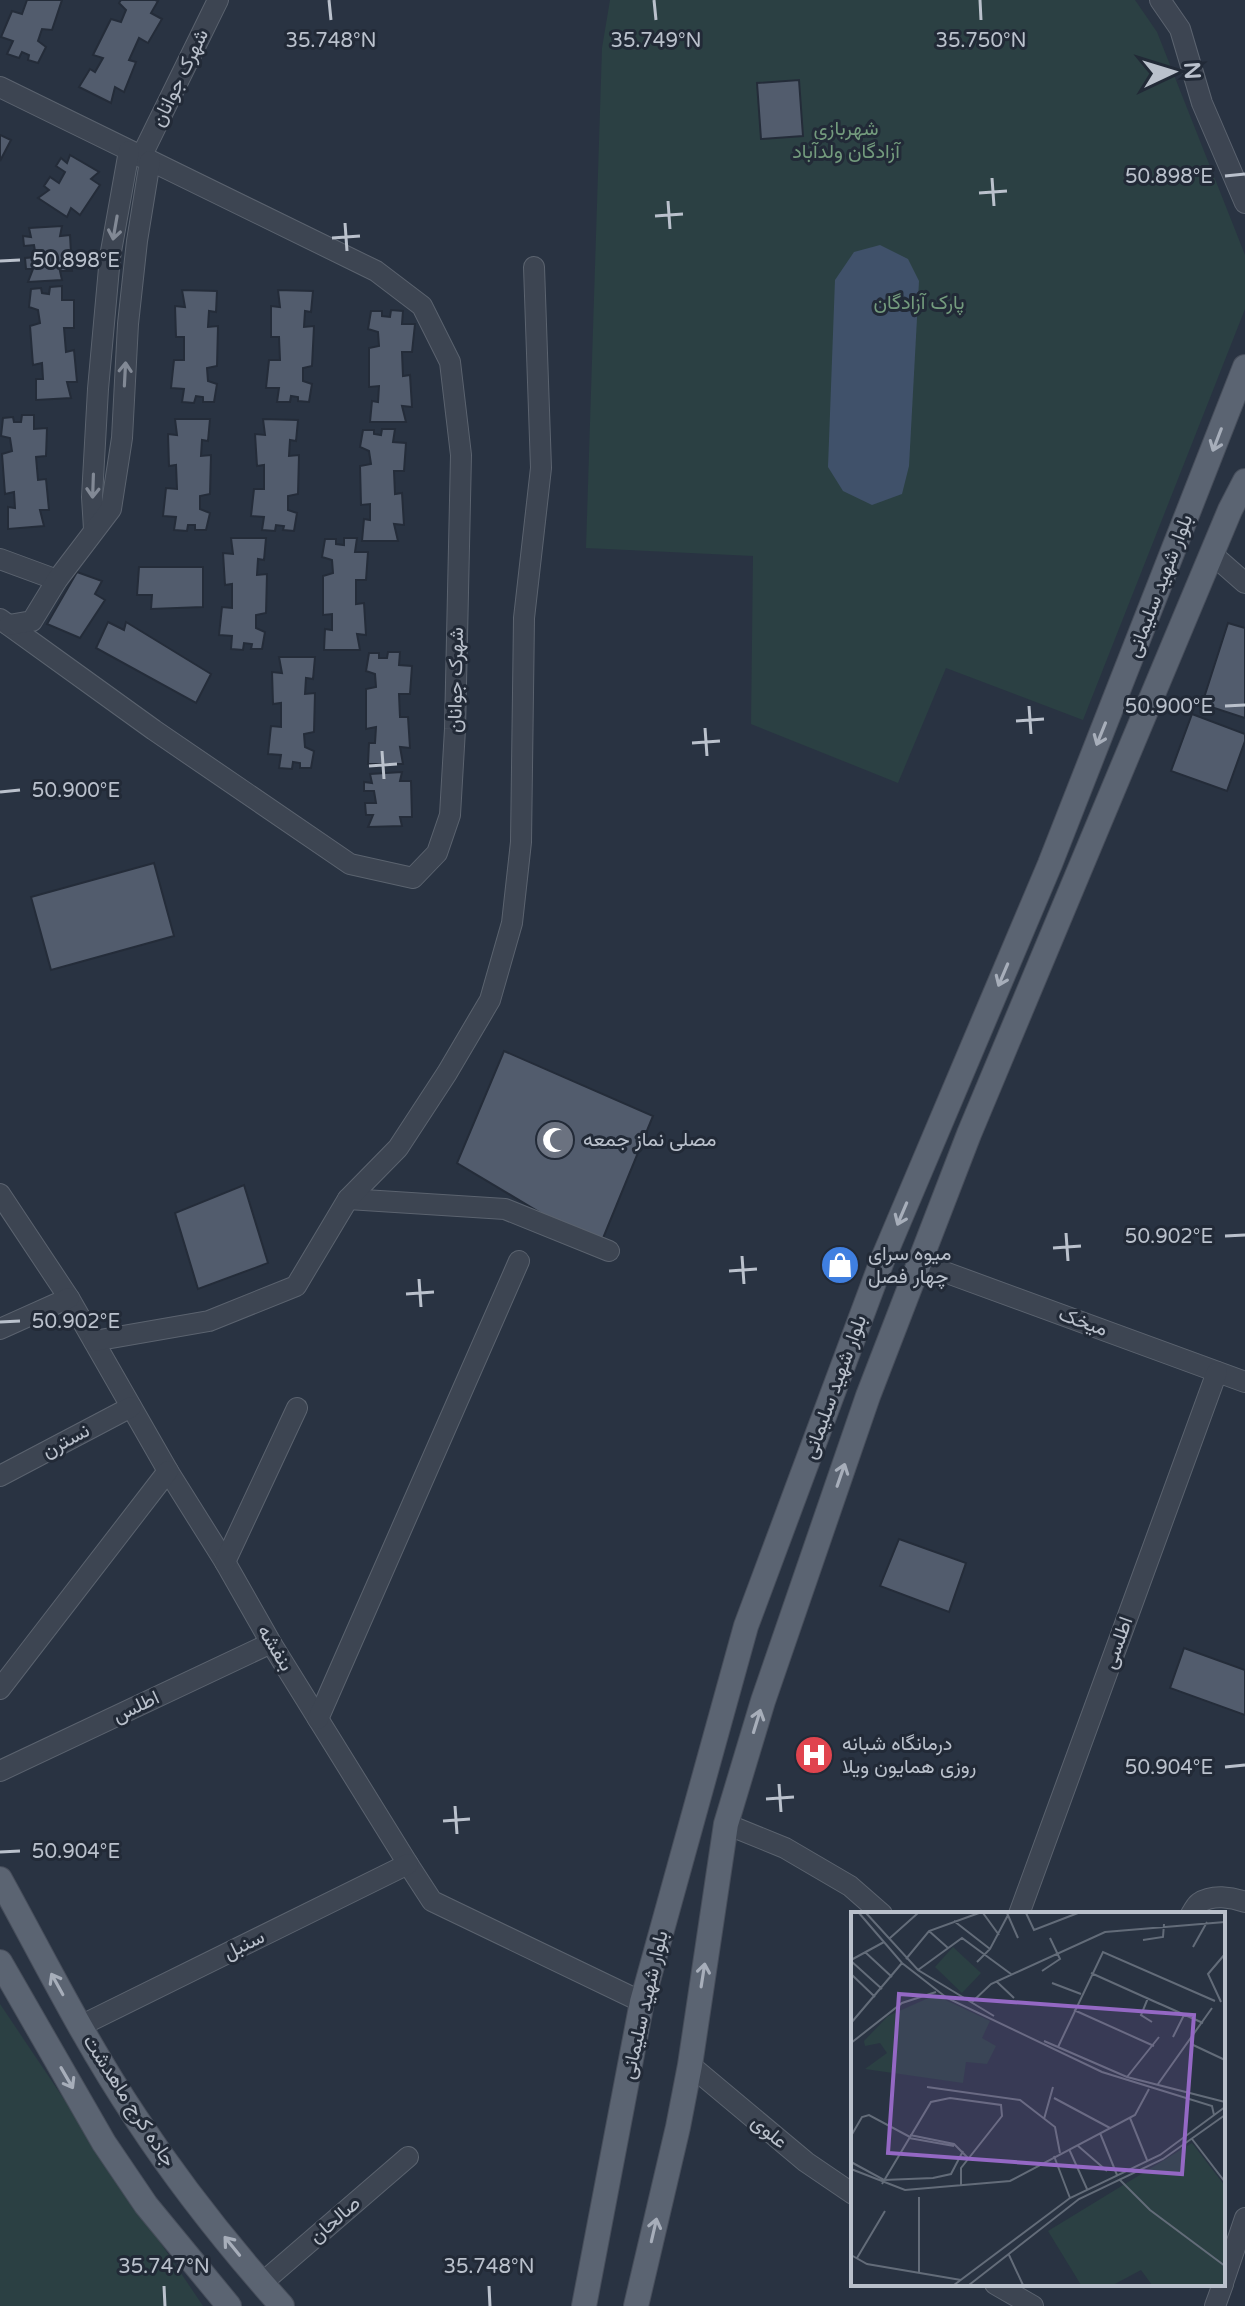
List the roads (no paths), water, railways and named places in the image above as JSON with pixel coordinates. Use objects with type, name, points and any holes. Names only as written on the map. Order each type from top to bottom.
[{"type":"main road","name":"بلوار شهید سلیمانی","points":[[584,2306],[642,2002],[746,1626],[882,1261],[1050,864],[1245,367]]},
{"type":"main road","name":"بلوار شهید سلیمانی","points":[[636,2306],[690,2065],[726,1824],[768,1686],[868,1396],[987,1089],[1230,510],[1245,481]]},
{"type":"main road","name":"جاده کرج ماهدشت","points":[[0,1879],[80,2026],[136,2118],[202,2208],[282,2306]]},
{"type":"main road","name":"جاده کرج ماهدشت","points":[[0,1962],[104,2143],[146,2205],[229,2306]]},
{"type":"street","name":"شهرک جوانان","points":[[94,529],[92,497],[97,409],[110,257],[140,156],[218,0]]},
{"type":"street","points":[[1160,0],[1180,29],[1202,103],[1245,203]]},
{"type":"street","name":"شهرک جوانان","points":[[0,87],[376,271],[422,306],[450,362],[461,455],[450,815],[437,853],[413,878],[350,864],[154,730],[5,622]]},
{"type":"street","name":"شهرک جوانان","points":[[5,622],[32,621],[57,580],[111,509],[122,438],[140,156]]},
{"type":"street","points":[[94,1341],[209,1321],[296,1286],[348,1199],[398,1148],[490,1000],[512,923],[521,842],[524,618],[541,468],[534,267]]},
{"type":"street","points":[[97,409],[123,414]]},
{"type":"street","points":[[1212,554],[1245,583]]},
{"type":"street","points":[[0,559],[57,580]]},
{"type":"street","name":"بنفشه","points":[[0,1194],[69,1298],[271,1643],[432,1901],[642,2002]]},
{"type":"street","points":[[348,1199],[505,1209],[609,1251]]},
{"type":"street","points":[[318,1719],[519,1261]]},
{"type":"street","name":"میخک","points":[[920,1263],[1245,1382]]},
{"type":"street","points":[[0,1329],[69,1298]]},
{"type":"street","name":"اطلسی","points":[[1020,1912],[1217,1372]]},
{"type":"street","name":"نسترن","points":[[0,1476],[131,1407]]},
{"type":"street","points":[[225,1562],[297,1408]]},
{"type":"street","points":[[0,1689],[168,1471]]},
{"type":"street","name":"اطلس","points":[[0,1771],[271,1643]]},
{"type":"street","points":[[726,1824],[785,1848],[850,1886],[880,1912]]},
{"type":"street","name":"سنبل","points":[[80,2026],[408,1864]]},
{"type":"street","points":[[1192,1912],[1199,1903],[1215,1898],[1232,1897],[1245,1902]]},
{"type":"street","name":"علوی","points":[[690,2065],[806,2162],[851,2193]]},
{"type":"street","name":"صالحان","points":[[262,2283],[408,2157]]},
{"type":"street","points":[[1225,2274],[1236,2223]]},
{"type":"street","points":[[998,2286],[1023,2304]]},
{"type":"street","points":[[1215,2306],[1222,2286]]},
{"type":"water","points":[[880,245],[908,259],[919,281],[909,466],[902,494],[872,505],[843,491],[828,467],[835,280],[854,252]]},
{"type":"place","name":"مصلی نماز جمعه","points":[[555,1140]]},
{"type":"place","name":"میوه سرای چهار فصل","points":[[840,1265]]},
{"type":"place","name":"درمانگاه شبانه روزی همایون ویلا","points":[[814,1755]]},
{"type":"park label","name":"شهربازی آزادگان ولدآباد","points":[[846,140]]},
{"type":"park label","name":"پارک آزادگان","points":[[919,303]]}]
